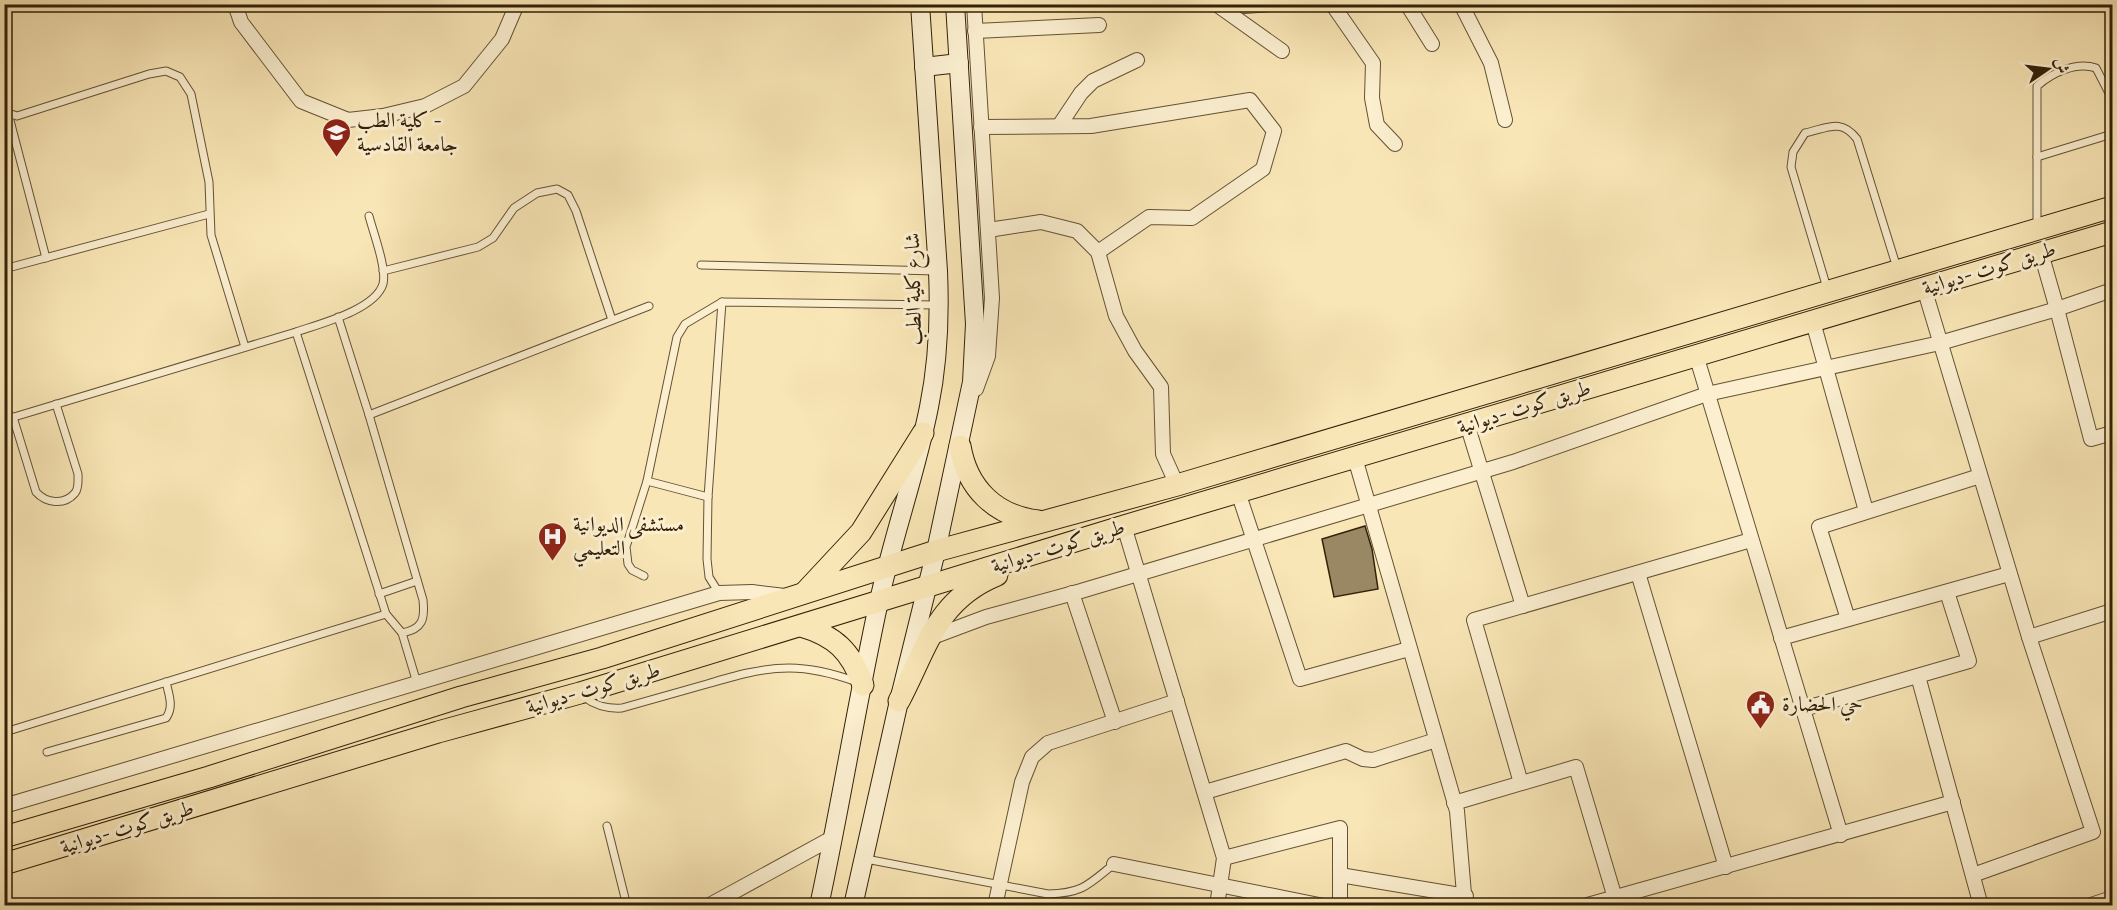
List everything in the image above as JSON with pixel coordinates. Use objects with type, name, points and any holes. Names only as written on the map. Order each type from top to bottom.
[{"type":"main road","name":"شارع كلية الطب","points":[[819,906],[887,566],[924,434],[935,374],[939,306],[938,271],[920,4]]},
{"type":"main road","points":[[853,906],[960,446],[972,382],[975,324],[955,4]]},
{"type":"main road","points":[[924,67],[959,63]]},
{"type":"main road","name":"طريق كوت -ديوانية","points":[[4,837],[209,777],[461,697],[602,658],[936,551],[1177,485],[2112,207]]},
{"type":"main road","name":"طريق كوت -ديوانية","points":[[4,864],[438,732],[580,693],[879,603],[1022,556],[2112,232]]},
{"type":"main road","points":[[797,595],[861,532],[924,434]]},
{"type":"main road","points":[[960,446],[962,459],[970,477],[990,503],[1013,516],[1039,522]]},
{"type":"main road","points":[[899,701],[929,638],[953,603],[976,585],[1005,571],[1022,556]]},
{"type":"main road","points":[[801,626],[818,631],[840,646],[857,668],[863,685]]},
{"type":"street","points":[[235,4],[240,22],[301,101],[348,120],[383,116],[424,106],[464,86],[501,39],[517,4]]},
{"type":"street","points":[[966,413],[988,357],[992,298],[974,4]]},
{"type":"street","points":[[1216,4],[1282,51]]},
{"type":"street","points":[[1245,25],[1244,5],[1273,4]]},
{"type":"street","points":[[1332,4],[1373,63],[1372,98],[1377,125],[1395,144]]},
{"type":"street","points":[[1407,4],[1432,44]]},
{"type":"street","points":[[1461,4],[1491,63],[1505,120]]},
{"type":"street","points":[[975,31],[1099,25]]},
{"type":"street","points":[[1059,126],[1081,93],[1093,81],[1137,60]]},
{"type":"street","points":[[981,127],[1092,126],[1250,100],[1274,131],[1263,170],[1192,218],[1149,218],[1098,252]]},
{"type":"street","points":[[988,230],[1041,222],[1077,231],[1098,252],[1116,316],[1135,351],[1161,387],[1163,454],[1177,485]]},
{"type":"street","points":[[2041,253],[2091,439],[2112,433]]},
{"type":"street","points":[[1924,288],[2009,574],[2093,832],[1973,875]]},
{"type":"street","points":[[929,638],[986,617],[1513,462],[1707,393],[1940,344],[2112,291]]},
{"type":"street","points":[[1813,322],[1866,511]]},
{"type":"street","points":[[1696,355],[1841,835]]},
{"type":"street","points":[[1467,424],[1522,606]]},
{"type":"street","points":[[1340,875],[1466,901],[1454,803],[1355,458]]},
{"type":"street","points":[[1848,619],[1819,527],[1980,476]]},
{"type":"street","points":[[1238,492],[1300,679],[1409,649]]},
{"type":"street","points":[[1124,526],[1224,858],[1222,885],[1217,906]]},
{"type":"street","points":[[1521,783],[1474,620],[1751,540]]},
{"type":"street","points":[[1638,573],[1726,867]]},
{"type":"street","points":[[1781,638],[2009,574]]},
{"type":"street","points":[[4,806],[719,593],[752,592],[797,595]]},
{"type":"street","points":[[1803,710],[1969,661],[1947,592]]},
{"type":"street","points":[[1072,593],[1115,722]]},
{"type":"street","points":[[2029,637],[2112,611]]},
{"type":"street","points":[[1918,676],[1981,906]]},
{"type":"street","points":[[995,906],[1022,782],[1032,757],[1048,743],[1177,701]]},
{"type":"street","points":[[1205,792],[1346,751],[1363,759],[1373,760],[1436,740]]},
{"type":"street","points":[[1454,803],[1576,767],[1615,898]]},
{"type":"street","points":[[1584,906],[1953,802]]},
{"type":"street","points":[[1224,858],[1340,828],[1340,906]]},
{"type":"street","points":[[708,906],[834,837]]},
{"type":"street","points":[[1114,864],[1324,906]]},
{"type":"street","points":[[2088,906],[2110,901]]},
{"type":"lane","points":[[2037,229],[2037,86],[2048,76],[2084,64],[2096,68],[2112,99]]},
{"type":"lane","points":[[6,111],[17,116],[149,74],[166,71],[180,77],[191,94],[209,182],[211,235],[245,347]]},
{"type":"lane","points":[[6,111],[46,258]]},
{"type":"lane","points":[[1828,291],[1791,167],[1793,152],[1805,133],[1841,125],[1850,130],[1857,139],[1898,270]]},
{"type":"lane","points":[[2037,157],[2112,134]]},
{"type":"lane","points":[[383,271],[478,247],[493,238],[514,208],[537,193],[557,189],[568,195],[576,211],[612,320]]},
{"type":"lane","points":[[4,269],[209,214]]},
{"type":"lane","points":[[4,420],[296,332],[366,304],[377,295],[383,284],[383,271],[369,216]]},
{"type":"lane","points":[[701,265],[938,271]]},
{"type":"lane","points":[[644,576],[632,570],[628,564],[626,547],[646,481],[677,337],[685,324],[722,302],[939,306]]},
{"type":"lane","points":[[719,593],[709,577],[707,559],[708,497],[722,302]]},
{"type":"lane","points":[[369,415],[649,306]]},
{"type":"lane","points":[[338,317],[423,600],[425,615],[420,625],[411,631],[402,633]]},
{"type":"lane","points":[[296,332],[379,594],[386,614],[402,633],[417,683]]},
{"type":"lane","points":[[13,417],[36,492],[43,499],[52,502],[67,498],[75,494],[78,474],[56,404]]},
{"type":"lane","points":[[646,481],[708,497]]},
{"type":"lane","points":[[379,594],[417,580]]},
{"type":"lane","points":[[4,747],[5,731],[386,614]]},
{"type":"lane","points":[[580,693],[601,706],[610,709],[622,708],[741,674],[766,669],[790,668],[823,672],[863,685]]},
{"type":"lane","points":[[46,752],[166,718],[171,712],[171,704],[166,682]]},
{"type":"lane","points":[[607,826],[627,906]]},
{"type":"lane","points":[[864,859],[1048,894],[1069,893],[1085,888],[1114,864]]},
{"type":"building","points":[[1365,526],[1372,549],[1378,589],[1334,597],[1322,539]]},
{"type":"place","name":"كلية الطب - جامعة القادسية","points":[[336,158]]},
{"type":"place","name":"مستشفى الديوانية التعليمي","points":[[552,562]]},
{"type":"place","name":"حي الحضارة","points":[[1761,730]]}]
